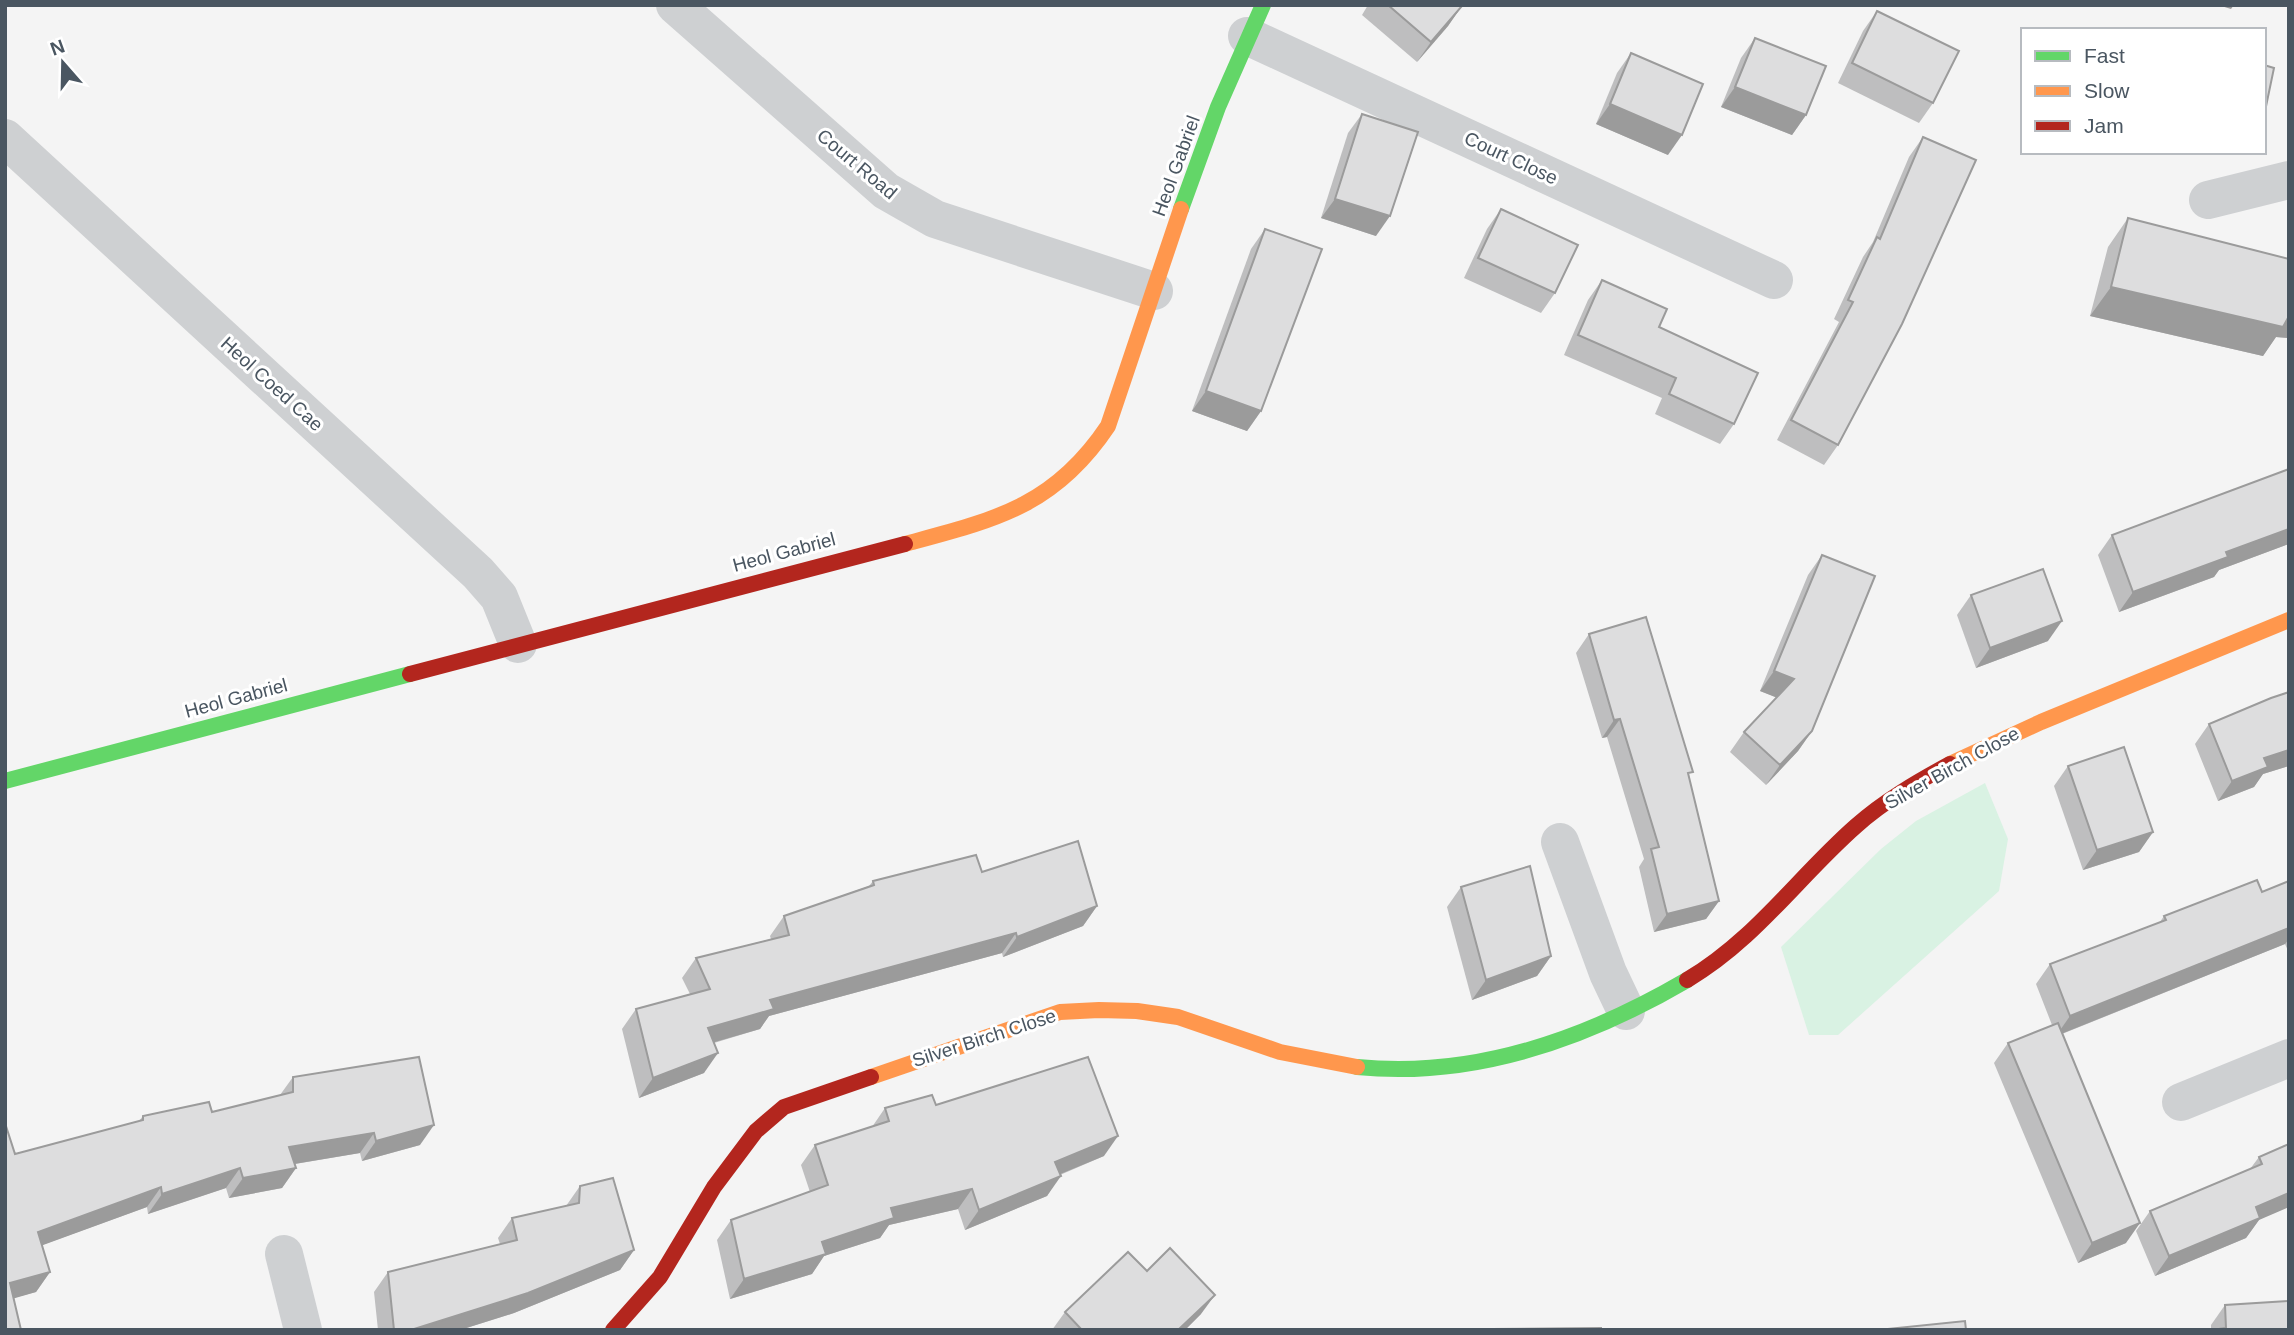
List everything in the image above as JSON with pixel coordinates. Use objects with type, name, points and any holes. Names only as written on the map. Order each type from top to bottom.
[{"type":"street","name":"Court Road","points":[[675,5],[886,191],[908,206],[934,219],[1154,291]]},
{"type":"street","name":"Heol Gabriel","points":[[5,780],[949,532],[996,518],[1040,498],[1068,478],[1091,456],[1108,426],[1154,291],[1255,20]]},
{"type":"street","name":"Court Close","points":[[1255,20],[1774,280]]},
{"type":"street","name":"Heol Coed Cae","points":[[5,138],[478,573],[499,597],[518,644]]},
{"type":"street","points":[[2208,200],[2289,180]]},
{"type":"street","name":"Silver Birch Close","points":[[614,1330],[651,1292],[740,1147],[760,1125],[784,1107],[1060,1012],[1120,1009],[1167,1015],[1279,1052],[1337,1064],[1398,1069],[1457,1066],[1498,1058],[1588,1029],[1692,977],[1729,952],[1872,813],[1916,785],[2028,726],[2289,620]]},
{"type":"street","points":[[1560,842],[1608,973],[1626,1011]]},
{"type":"street","points":[[2181,1102],[2289,1058]]},
{"type":"street","points":[[284,1254],[303,1330]]},
{"type":"green space","points":[[1985,783],[2008,839],[1999,891],[1838,1035],[1809,1035],[1781,947],[1881,849],[1916,821]]},
{"type":"building","points":[[1388,5],[1462,5],[1462,6],[1431,42]]},
{"type":"building","points":[[1877,11],[1959,51],[1933,103],[1852,63]]},
{"type":"building","points":[[1755,38],[1826,66],[1806,115],[1735,87]]},
{"type":"building","points":[[1631,53],[1703,84],[1682,135],[1610,104]]},
{"type":"building","points":[[2266,66],[2274,68],[2266,106]]},
{"type":"building","points":[[1362,114],[1418,132],[1390,216],[1335,199]]},
{"type":"building","points":[[1923,137],[1976,160],[1902,324],[1838,445],[1791,420],[1853,302],[1848,300],[1877,237],[1880,239]]},
{"type":"building","points":[[1501,209],[1578,245],[1555,293],[1478,258]]},
{"type":"building","points":[[2128,218],[2289,259],[2289,316],[2283,327],[2111,287]]},
{"type":"building","points":[[1265,229],[1322,249],[1261,411],[1206,391]]},
{"type":"building","points":[[1602,280],[1667,309],[1659,327],[1758,373],[1734,424],[1669,394],[1676,378],[1578,335]]},
{"type":"building","points":[[2289,469],[2289,529],[2226,552],[2228,557],[2133,592],[2112,535]]},
{"type":"building","points":[[1822,555],[1875,576],[1812,731],[1780,765],[1744,732],[1794,679],[1774,671]]},
{"type":"building","points":[[2043,569],[2062,621],[1990,648],[1971,595]]},
{"type":"building","points":[[1646,617],[1693,772],[1688,773],[1719,901],[1667,914],[1651,849],[1659,847],[1620,719],[1614,720],[1589,634]]},
{"type":"building","points":[[2289,692],[2289,750],[2264,758],[2268,767],[2232,781],[2209,724]]},
{"type":"building","points":[[2124,747],[2153,832],[2097,850],[2068,766]]},
{"type":"building","points":[[1078,841],[1097,906],[1017,937],[1016,933],[770,1000],[774,1009],[708,1028],[718,1053],[653,1078],[636,1009],[710,989],[696,958],[789,935],[784,916],[874,885],[873,881],[976,855],[982,872]]},
{"type":"building","points":[[1530,866],[1551,956],[1486,980],[1461,887]]},
{"type":"building","points":[[2257,880],[2262,892],[2289,881],[2289,928],[2070,1016],[2050,964],[2166,920],[2164,916]]},
{"type":"building","points":[[2058,1023],[2140,1223],[2092,1243],[2008,1043]]},
{"type":"building","points":[[419,1057],[434,1125],[376,1141],[374,1133],[289,1147],[296,1168],[243,1178],[240,1168],[162,1194],[161,1187],[38,1232],[50,1272],[10,1283],[21,1330],[5,1330],[5,1123],[15,1154],[143,1120],[143,1116],[209,1102],[212,1112],[293,1092],[293,1077]]},
{"type":"building","points":[[1088,1057],[1118,1136],[1055,1162],[1061,1176],[979,1210],[972,1189],[891,1208],[894,1218],[822,1242],[826,1254],[744,1279],[731,1220],[828,1185],[815,1145],[889,1121],[885,1108],[932,1095],[936,1105]]},
{"type":"building","points":[[2289,1144],[2289,1193],[2256,1207],[2260,1218],[2169,1256],[2150,1211],[2262,1164],[2259,1157]]},
{"type":"building","points":[[613,1178],[634,1250],[528,1293],[411,1330],[394,1330],[388,1272],[517,1240],[512,1218],[579,1203],[580,1186]]},
{"type":"building","points":[[1170,1248],[1215,1295],[1178,1330],[1082,1330],[1065,1312],[1128,1252],[1147,1271]]},
{"type":"building","points":[[2289,1301],[2289,1330],[2211,1330],[2226,1328],[2225,1305]]},
{"type":"building","points":[[1965,1321],[1966,1330],[1878,1330]]},
{"type":"building","points":[[1492,1329],[1601,1330],[1492,1330]]},
{"type":"traffic: fast","points":[[1181,209],[1218,107],[1263,5]]},
{"type":"traffic: fast","points":[[5,781],[410,674]]},
{"type":"traffic: fast","points":[[1357,1067],[1444,1067],[1529,1050],[1610,1020],[1687,980]]},
{"type":"traffic: slow","points":[[905,544],[967,527],[1020,506],[1044,493],[1087,453],[1108,426],[1181,209]]},
{"type":"traffic: slow","points":[[1950,764],[2041,722],[2289,620]]},
{"type":"traffic: slow","points":[[871,1077],[1060,1012],[1099,1010],[1137,1011],[1178,1017],[1280,1052],[1357,1067]]},
{"type":"traffic: jam","points":[[410,674],[905,544]]},
{"type":"traffic: jam","points":[[1687,980],[1711,964],[1755,927],[1867,817],[1901,792],[1950,764]]},
{"type":"traffic: jam","points":[[613,1330],[660,1277],[714,1187],[756,1131],[784,1107],[871,1077]]}]
